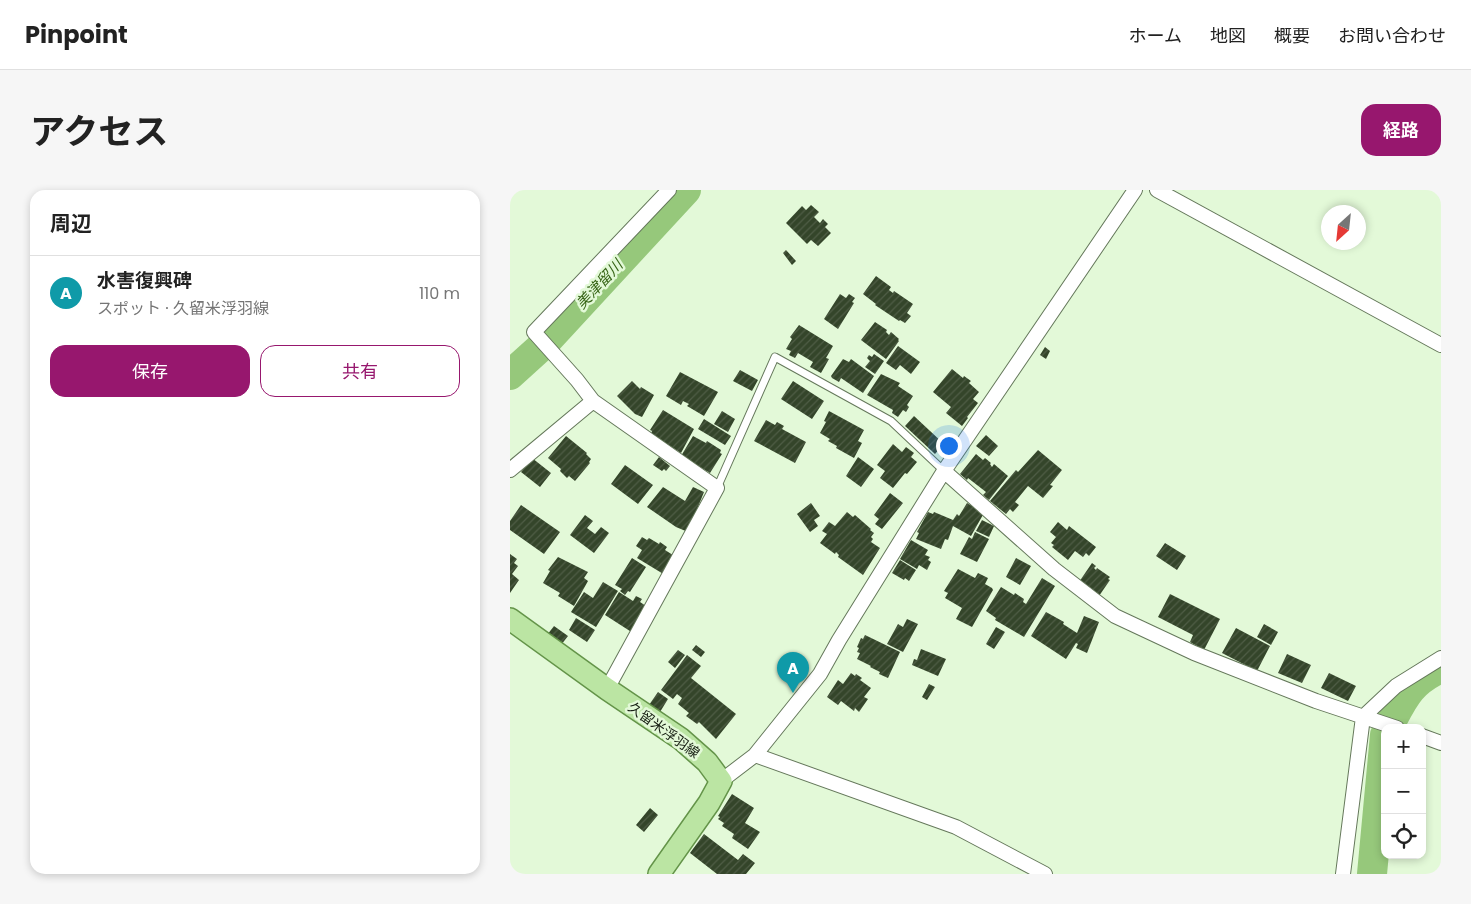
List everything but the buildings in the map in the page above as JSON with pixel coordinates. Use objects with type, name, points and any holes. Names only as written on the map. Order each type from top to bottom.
[{"type":"main road","name":"久留米浮羽線","points":[[510,619],[607,689],[681,739],[707,762],[721,781]]},
{"type":"main road","points":[[659,874],[709,803],[721,781]]},
{"type":"street","points":[[607,689],[717,488],[593,402],[578,380],[534,332],[669,190]]},
{"type":"street","points":[[721,781],[755,755],[820,674],[839,640],[944,471],[1135,190]]},
{"type":"street","points":[[1157,190],[1441,345]]},
{"type":"street","points":[[510,470],[593,402]]},
{"type":"street","points":[[944,471],[1054,569],[1115,616],[1194,653],[1316,701],[1385,724]]},
{"type":"street","points":[[1344,874],[1367,718],[1396,686],[1441,658]]},
{"type":"street","points":[[755,755],[956,827],[1044,874]]},
{"type":"lane","points":[[717,488],[775,357],[891,421],[944,471]]},
{"type":"waterway","name":"美津留川","points":[[510,375],[542,346],[686,190]]},
{"type":"waterway","name":"美津留川","points":[[1390,724],[1403,700],[1414,686],[1421,679],[1441,668]]},
{"type":"waterway","name":"美津留川","points":[[1372,874],[1382,769]]},
{"type":"place","name":"水害復興碑","points":[[793,693]]}]
